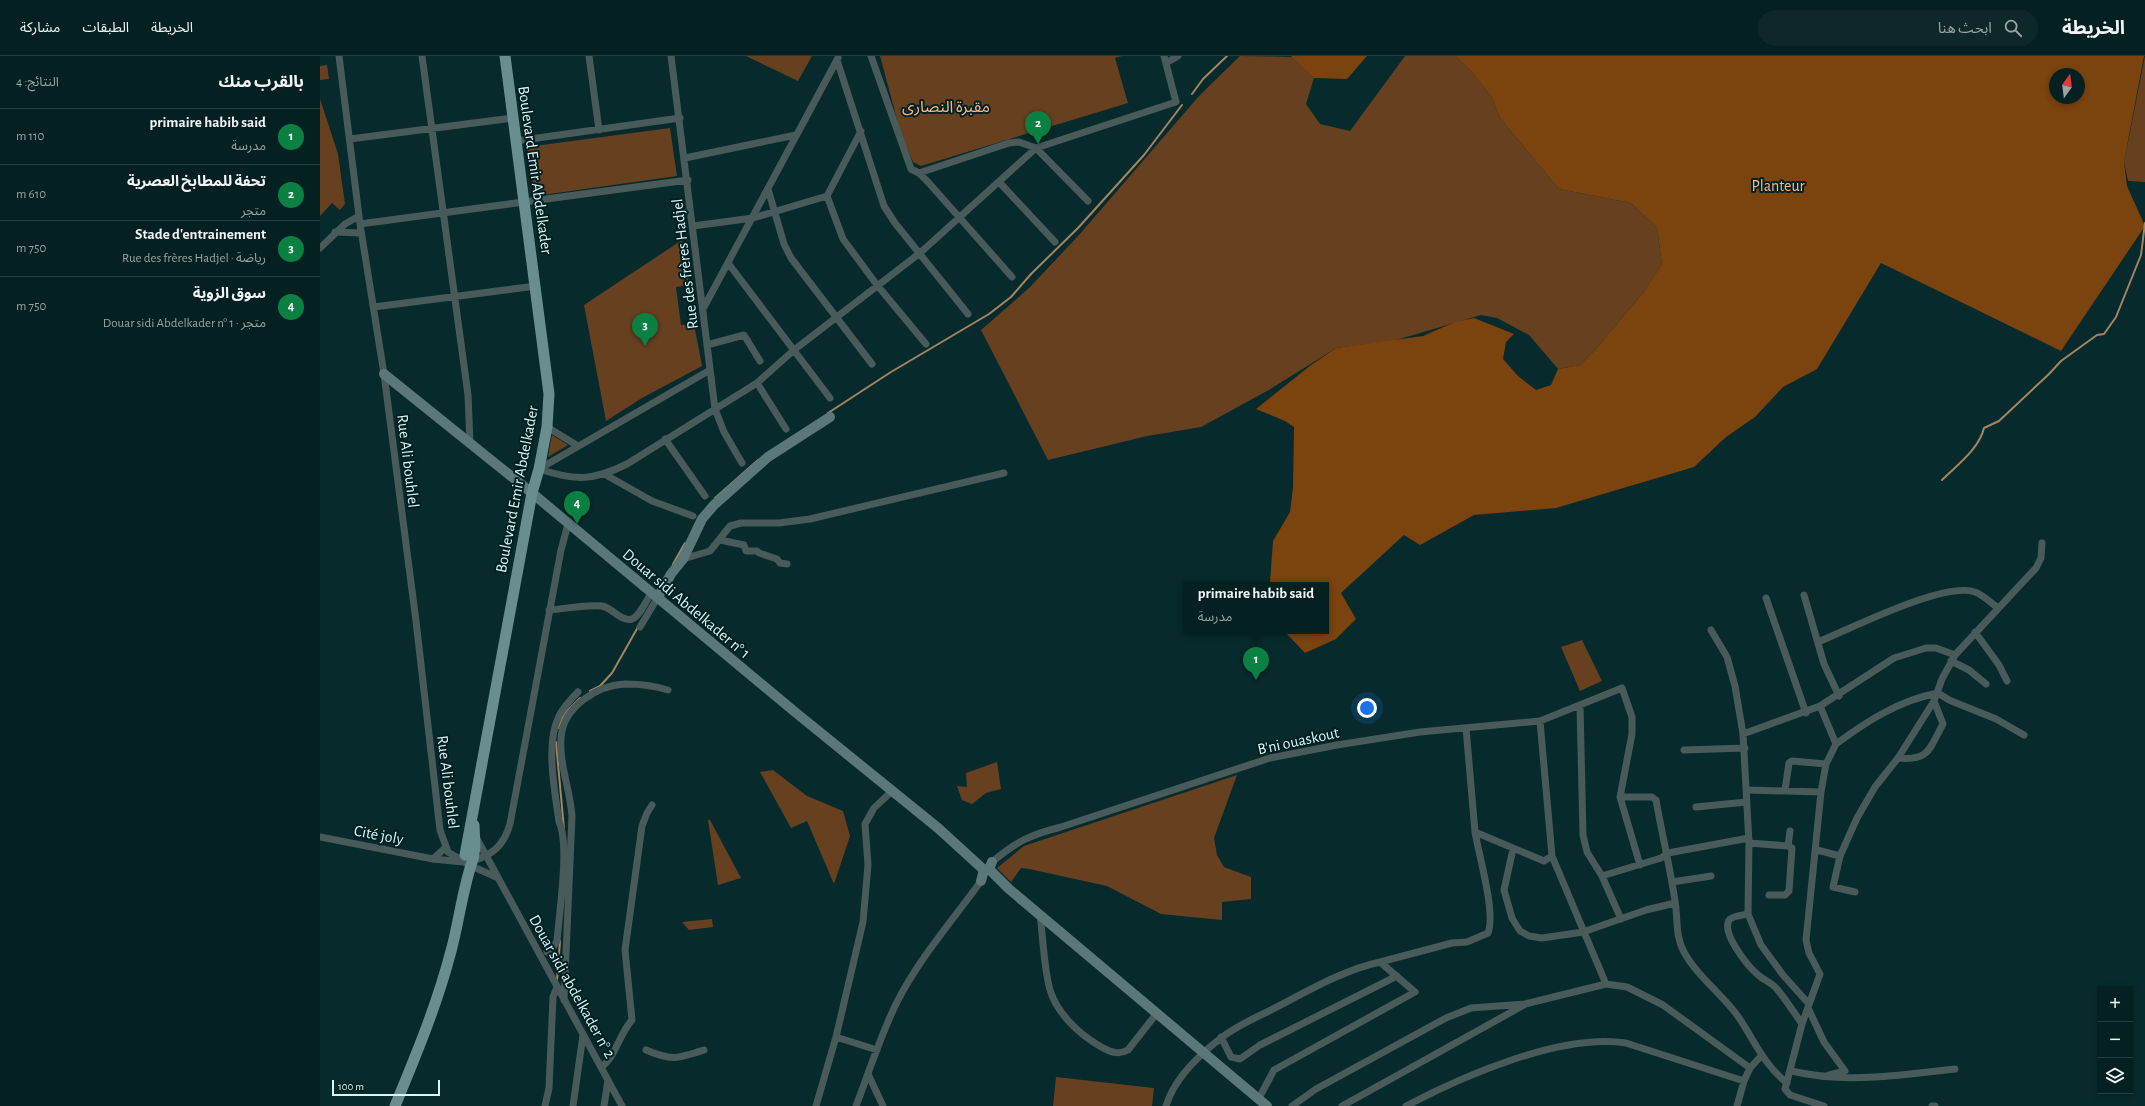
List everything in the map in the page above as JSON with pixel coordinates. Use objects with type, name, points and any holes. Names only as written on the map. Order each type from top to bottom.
[{"type":"main road","name":"Boulevard Emir Abdelkader","points":[[468,860],[473,810],[532,493],[540,469],[547,427],[549,394],[505,56]]},
{"type":"main road","points":[[395,1106],[432,1019],[452,950],[474,833],[473,810]]},
{"type":"street","name":"Rue Ali bouhlel","points":[[340,56],[361,233],[384,374],[416,621],[440,830],[446,847]]},
{"type":"street","points":[[422,56],[468,395],[470,443]]},
{"type":"street","points":[[589,56],[599,130]]},
{"type":"street","name":"Rue des frères Hadjel","points":[[671,56],[688,180],[715,409],[724,432],[742,463]]},
{"type":"street","points":[[871,56],[911,169],[919,173],[1012,277]]},
{"type":"street","points":[[540,469],[568,477],[606,475],[627,464],[757,383],[794,350],[920,253],[1000,183],[1036,148],[1176,102],[1165,59],[1178,56]]},
{"type":"street","points":[[838,58],[884,206],[895,223],[968,314]]},
{"type":"street","points":[[703,309],[838,58]]},
{"type":"street","points":[[350,139],[513,118]]},
{"type":"street","points":[[516,141],[680,118]]},
{"type":"street","points":[[693,226],[752,218],[827,196],[861,130]]},
{"type":"street","points":[[685,158],[796,135]]},
{"type":"street","points":[[919,173],[1014,142],[1036,148],[1088,201]]},
{"type":"street","points":[[360,224],[688,180]]},
{"type":"street","points":[[1000,183],[1055,242]]},
{"type":"street","points":[[768,189],[776,211],[784,244],[791,258],[835,318],[872,364]]},
{"type":"street","points":[[827,196],[843,239],[877,285],[926,344]]},
{"type":"street","points":[[320,248],[335,232],[359,216]]},
{"type":"street","points":[[335,232],[361,233]]},
{"type":"street","points":[[728,263],[830,398]]},
{"type":"street","points":[[374,307],[536,286]]},
{"type":"street","points":[[707,345],[744,335],[760,361]]},
{"type":"street","points":[[540,469],[710,370]]},
{"type":"street","name":"Douar sidi Abdelkader n° 1","points":[[384,374],[655,594],[938,828],[970,858],[988,868],[1004,884],[1203,1054],[1267,1106]]},
{"type":"street","points":[[757,383],[786,429]]},
{"type":"street","points":[[550,610],[601,606],[611,609],[624,619],[631,619],[636,616],[683,559],[702,519],[714,505],[768,457],[830,417]]},
{"type":"street","points":[[547,427],[578,446]]},
{"type":"street","points":[[665,439],[705,496]]},
{"type":"street","points":[[683,559],[706,553],[720,540],[730,526],[741,523],[793,522],[827,516],[1004,473]]},
{"type":"street","points":[[606,475],[652,501],[693,516]]},
{"type":"street","points":[[468,860],[486,857],[503,842],[510,824],[550,610],[568,524]]},
{"type":"street","points":[[720,540],[744,545],[746,551],[757,551],[777,559],[780,563],[786,564]]},
{"type":"street","points":[[1855,892],[1833,886],[1840,856],[1857,818],[1875,787],[1898,758],[1934,701],[1953,658],[1974,632],[2036,568],[2041,558],[2042,543]]},
{"type":"street","points":[[1818,642],[1886,613],[1945,593],[1964,590],[1976,592],[1998,608]]},
{"type":"street","points":[[640,627],[655,594]]},
{"type":"street","points":[[1804,595],[1824,664],[1839,696]]},
{"type":"street","points":[[1766,598],[1806,713]]},
{"type":"street","points":[[1711,630],[1727,657],[1735,686],[1745,748],[1749,841],[1748,914],[1761,945],[1808,1006],[1824,1042],[1845,1071],[1819,1077]]},
{"type":"street","points":[[1974,632],[2007,681]]},
{"type":"street","points":[[1743,734],[1806,713],[1839,696],[1894,658],[1926,648],[1936,648],[1953,658],[1986,684]]},
{"type":"street","points":[[564,1000],[572,816],[571,799],[561,756],[561,736],[567,718],[578,703],[604,689],[625,684],[668,690]]},
{"type":"street","name":"B'ni ouaskout","points":[[988,868],[1022,839],[1037,833],[1061,827],[1270,758],[1382,737],[1540,721],[1622,688],[1632,717],[1632,734],[1620,798]]},
{"type":"street","points":[[547,952],[551,951],[557,941],[563,863],[562,829],[559,822],[552,759],[552,734],[558,716],[566,704],[578,692]]},
{"type":"street","points":[[1824,1106],[1790,1095],[1785,1091],[1802,1024],[1820,974],[1809,953],[1806,940],[1817,850],[1821,792],[1826,764],[1836,744],[1887,710],[1921,696],[1938,693],[1949,700],[1996,719],[2024,735]]},
{"type":"street","points":[[1898,758],[1915,759],[1923,755],[1928,749],[1943,724],[1934,701]]},
{"type":"street","points":[[1580,705],[1583,835],[1587,852],[1602,876],[1621,919]]},
{"type":"street","points":[[1820,706],[1836,744]]},
{"type":"street","points":[[1540,721],[1552,856],[1606,984]]},
{"type":"street","points":[[1166,1106],[1174,1088],[1203,1054],[1221,1037],[1299,995],[1367,965],[1452,943],[1467,942],[1488,933],[1491,926],[1489,900],[1475,832],[1466,728]]},
{"type":"street","points":[[1684,750],[1745,748]]},
{"type":"street","points":[[1785,790],[1789,763],[1792,761],[1826,764]]},
{"type":"street","points":[[1747,790],[1821,792]]},
{"type":"street","points":[[816,1106],[836,1037],[863,922],[868,865],[865,824],[874,808],[892,791]]},
{"type":"street","points":[[1640,865],[1620,798],[1652,797],[1656,800],[1668,854],[1675,903],[1677,934],[1684,952],[1736,1015],[1761,1056],[1776,1074],[1787,1083]]},
{"type":"street","points":[[1696,807],[1747,802]]},
{"type":"street","points":[[601,1067],[607,1064],[624,1028],[632,1020],[625,950],[627,928],[642,826],[647,812],[652,806]]},
{"type":"street","points":[[1788,846],[1790,831]]},
{"type":"street","points":[[1475,832],[1513,849],[1544,860],[1552,856]]},
{"type":"street","name":"Douar sidi abdelkader n° 2","points":[[474,833],[622,1106]]},
{"type":"street","name":"Cité joly","points":[[320,837],[433,859],[468,860]]},
{"type":"street","points":[[1602,876],[1693,847],[1749,841],[1788,846],[1793,851],[1789,890],[1785,895],[1768,895]]},
{"type":"street","points":[[433,859],[446,847],[499,879]]},
{"type":"street","points":[[1513,849],[1504,890],[1512,918],[1520,931],[1529,936],[1542,938],[1583,932],[1646,910],[1675,903]]},
{"type":"street","points":[[1817,850],[1840,856]]},
{"type":"street","points":[[856,1106],[876,1050],[897,1003],[921,962],[988,868]]},
{"type":"street","points":[[1672,882],[1711,876]]},
{"type":"street","points":[[1040,914],[1050,991],[1060,1011],[1088,1038],[1103,1048],[1116,1054],[1122,1053],[1128,1050],[1156,1013]]},
{"type":"street","points":[[1748,914],[1729,920],[1728,925],[1731,940],[1744,961],[1758,976],[1776,988],[1802,1024]]},
{"type":"street","points":[[1259,1098],[1274,1070],[1415,992],[1380,962]]},
{"type":"street","points":[[1221,1037],[1231,1057],[1240,1059],[1260,1045],[1397,976]]},
{"type":"street","points":[[1292,1106],[1316,1089],[1446,1018],[1470,1008],[1525,1004],[1606,984],[1627,987],[1663,1005],[1750,1068]]},
{"type":"street","points":[[545,1106],[549,1088],[553,997],[557,987]]},
{"type":"street","points":[[1342,1106],[1525,1004]]},
{"type":"street","points":[[573,1106],[583,1035]]},
{"type":"street","points":[[836,1037],[876,1050]]},
{"type":"street","points":[[1406,1106],[1450,1083],[1490,1068],[1557,1048],[1606,1040],[1626,1043],[1744,1081]]},
{"type":"street","points":[[646,1050],[666,1058],[678,1057],[704,1050]]},
{"type":"street","points":[[1737,1106],[1744,1081],[1750,1068],[1761,1056]]},
{"type":"street","points":[[1791,1071],[1819,1077],[1883,1078],[1955,1069]]},
{"type":"street","points":[[868,1074],[883,1106]]},
{"type":"street","points":[[604,1106],[608,1080]]},
{"type":"green space","points":[[746,56],[812,56],[798,81]]},
{"type":"green space","name":"مقبرة النصارى","points":[[880,56],[1122,56],[1115,58],[1128,103],[921,166],[913,162],[901,134]]},
{"type":"green space","points":[[1240,56],[1293,57],[1314,78],[1306,104],[1320,124],[1350,131],[1405,56],[1455,56],[1470,70],[1491,96],[1500,118],[1559,189],[1631,203],[1657,228],[1662,264],[1642,294],[1595,350],[1580,365],[1558,369],[1529,335],[1497,318],[1481,315],[1393,341],[1336,348],[1267,391],[1201,427],[1147,436],[1048,460],[981,330],[1029,288],[1079,235],[1199,96]]},
{"type":"green space","points":[[1291,56],[1367,56],[1347,79],[1314,78]]},
{"type":"green space","name":"Planteur","points":[[1455,56],[2144,56],[2124,162],[2127,186],[2145,226],[2061,351],[1881,263],[1817,369],[1783,387],[1755,417],[1726,437],[1694,467],[1556,508],[1474,515],[1420,545],[1404,535],[1341,593],[1356,619],[1336,639],[1305,653],[1287,634],[1329,634],[1329,582],[1270,582],[1273,541],[1290,512],[1293,488],[1294,427],[1285,421],[1256,409],[1311,365],[1336,348],[1423,336],[1455,322],[1474,318],[1514,334],[1506,342],[1503,359],[1518,376],[1536,390],[1551,385],[1558,369],[1580,365],[1595,350],[1642,294],[1662,264],[1657,228],[1631,203],[1559,189],[1500,118],[1491,96],[1470,70]]},
{"type":"green space","points":[[2145,56],[2145,182],[2128,181],[2124,162]]},
{"type":"green space","points":[[327,65],[329,79],[320,80],[320,66]]},
{"type":"green space","points":[[320,99],[338,154],[345,204],[340,210],[332,203],[320,216]]},
{"type":"green space","points":[[670,128],[677,176],[535,196],[527,147]]},
{"type":"green space","points":[[682,240],[689,285],[676,287],[681,325],[694,324],[702,366],[642,398],[606,421],[584,305]]},
{"type":"green space","points":[[552,435],[568,445],[548,457]]},
{"type":"green space","points":[[1582,640],[1602,681],[1580,691],[1561,647]]},
{"type":"green space","points":[[997,762],[1001,789],[986,793],[972,804],[962,800],[957,786],[967,787],[966,773]]},
{"type":"green space","points":[[773,770],[807,796],[843,811],[850,836],[834,884],[807,821],[791,828],[760,772]]},
{"type":"green space","points":[[1237,775],[1214,838],[1217,855],[1224,867],[1251,877],[1251,899],[1222,902],[1222,920],[1161,914],[1107,886],[1029,869],[1021,868],[1011,882],[997,868],[1024,846]]},
{"type":"green space","points":[[708,820],[710,820],[741,878],[718,885]]},
{"type":"green space","points":[[712,919],[713,927],[689,930],[682,922]]},
{"type":"green space","points":[[1056,1077],[1154,1088],[1152,1106],[1053,1106]]},
{"type":"waterway","points":[[1192,94],[1203,79],[1227,56]]},
{"type":"waterway","points":[[828,413],[891,372],[989,314],[1011,297],[1031,274],[1078,228],[1144,155],[1182,105]]},
{"type":"waterway","points":[[1942,480],[1972,450],[1984,428],[1999,421],[2061,361],[2097,335],[2104,334],[2116,317],[2141,255],[2145,223]]},
{"type":"waterway","points":[[715,498],[758,460]]},
{"type":"waterway","points":[[673,564],[685,543]]},
{"type":"waterway","points":[[590,691],[600,686],[612,673],[638,627]]},
{"type":"waterway","points":[[558,728],[564,714],[580,698]]},
{"type":"waterway","points":[[556,742],[564,829]]},
{"type":"waterway","points":[[557,980],[560,941]]},
{"type":"place","name":"تحفة للمطابخ العصرية","points":[[1038,144]]},
{"type":"place","name":"Stade d'entrainement","points":[[645,346]]},
{"type":"place","name":"سوق الزوية","points":[[577,524]]},
{"type":"place","name":"primaire habib said","points":[[1256,680]]}]
